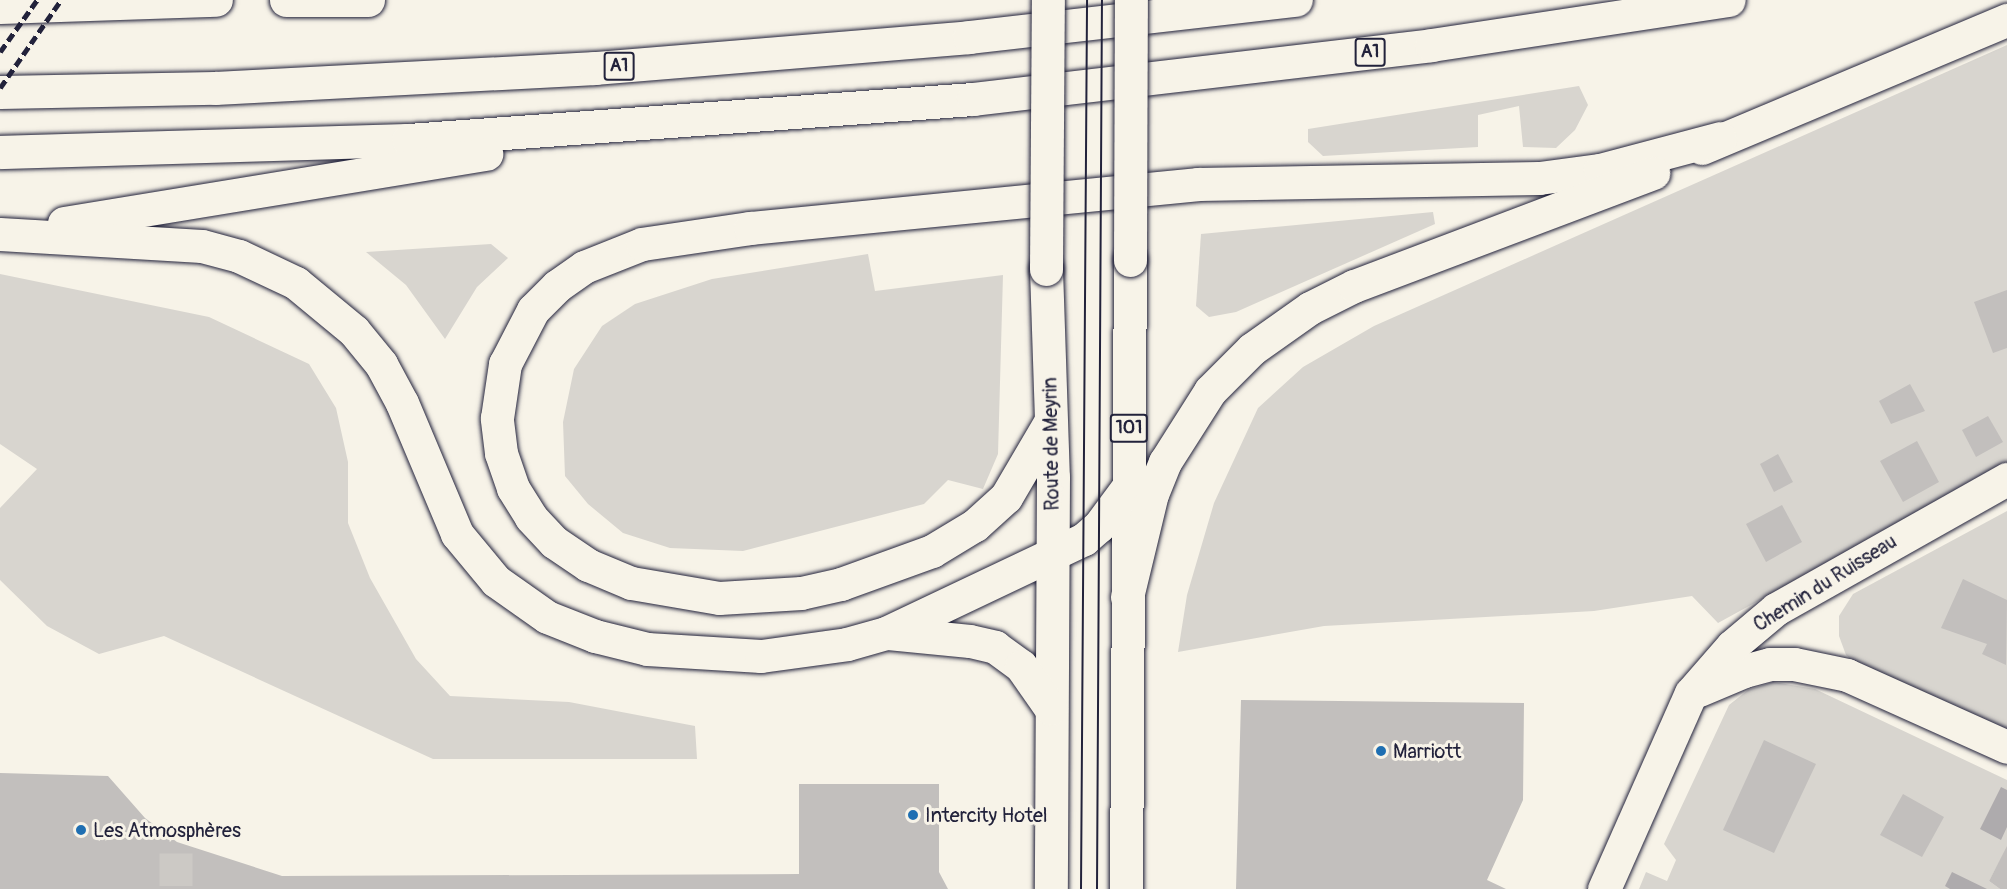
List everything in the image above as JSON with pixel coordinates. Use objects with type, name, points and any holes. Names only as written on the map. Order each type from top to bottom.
[{"type":"main road","points":[[0,7],[216,0]]},
{"type":"main road","points":[[286,0],[368,0]]},
{"type":"main road","name":"Route de Meyrin","points":[[1048,0],[1046,269],[1052,557],[1050,889]]},
{"type":"main road","name":"101","points":[[1126,889],[1131,0]]},
{"type":"main road","name":"A1","points":[[0,92],[239,87],[617,66],[969,37],[1296,0]]},
{"type":"main road","name":"A1","points":[[0,152],[396,141],[974,99],[1244,69],[1729,0]]},
{"type":"main road","points":[[1127,597],[1152,494],[1165,462],[1210,391],[1252,349],[1310,308],[1354,286],[1636,182],[1720,138],[2007,20]]},
{"type":"main road","points":[[0,234],[663,123]]},
{"type":"main road","points":[[1050,422],[1006,497],[975,525],[932,551],[841,584],[801,593],[719,598],[631,583],[588,565],[554,542],[531,517],[513,488],[501,453],[497,418],[505,364],[533,310],[557,286],[584,267],[642,244],[762,227],[1198,184],[1539,178],[1599,170],[1720,138]]},
{"type":"main road","points":[[0,234],[202,246],[239,256],[296,283],[354,331],[381,364],[402,403],[446,512],[469,551],[504,587],[547,617],[595,636],[647,649],[726,656],[793,653],[886,633],[1052,557],[1099,526],[1128,487]]},
{"type":"main road","name":"Chemin du Ruisseau","points":[[1604,889],[1691,693],[1732,646],[1776,609],[2007,479]]},
{"type":"main road","points":[[1776,609],[1783,640],[1794,664]]},
{"type":"main road","points":[[886,633],[970,641],[995,647],[1021,666],[1050,708]]},
{"type":"main road","points":[[1691,693],[1744,671],[1770,664],[1794,664],[1847,675],[2007,747]]},
{"type":"shaded area","points":[[2007,45],[2007,465],[1718,623],[1692,596],[1594,611],[1324,626],[1178,652],[1187,595],[1214,503],[1258,408],[1303,367],[1374,326]]},
{"type":"shaded area","points":[[1579,86],[1588,105],[1575,130],[1556,148],[1523,147],[1519,106],[1478,115],[1478,147],[1323,156],[1308,142],[1308,129]]},
{"type":"shaded area","points":[[1433,212],[1435,224],[1236,312],[1209,317],[1196,306],[1201,234]]},
{"type":"shaded area","points":[[491,244],[508,258],[477,287],[445,339],[406,285],[366,252]]},
{"type":"shaded area","points":[[868,254],[875,291],[1003,275],[998,454],[983,489],[948,480],[924,504],[743,551],[670,548],[623,533],[588,504],[565,476],[563,422],[574,369],[602,326],[635,304],[712,279]]},
{"type":"shaded area","points":[[0,274],[209,317],[309,364],[336,408],[348,462],[348,523],[370,578],[416,659],[450,696],[569,702],[695,726],[697,759],[433,759],[164,636],[99,654],[47,626],[0,580],[0,508],[37,469],[0,444]]},
{"type":"shaded area","points":[[2007,511],[2007,731],[1860,667],[1846,655],[1839,636],[1839,616],[1853,594]]},
{"type":"shaded area","points":[[1773,682],[1815,689],[2007,780],[2007,848],[1989,881],[2000,889],[1639,889],[1646,872],[1667,881],[1676,860],[1664,844],[1729,705],[1748,690]]},
{"type":"shaded area","points":[[2001,787],[2007,790],[2007,827],[2001,840],[1980,829]]},
{"type":"shaded area","points":[[1952,872],[1987,889],[1950,889],[1945,886]]},
{"type":"building","points":[[2007,290],[2007,348],[1993,353],[1974,302]]},
{"type":"building","points":[[1910,384],[1925,411],[1891,424],[1879,401]]},
{"type":"building","points":[[1988,416],[2003,442],[1976,457],[1962,430]]},
{"type":"building","points":[[1917,441],[1939,482],[1903,502],[1880,461]]},
{"type":"building","points":[[1778,454],[1793,482],[1774,492],[1760,464]]},
{"type":"building","points":[[1782,505],[1802,542],[1766,562],[1746,524]]},
{"type":"building","points":[[1963,579],[2007,600],[2006,665],[1982,654],[1987,644],[1941,628]]},
{"type":"building","name":"Marriott","points":[[1241,700],[1524,703],[1523,800],[1487,880],[1506,889],[1236,889]]},
{"type":"building","points":[[1764,740],[1816,764],[1774,853],[1723,830]]},
{"type":"building","name":"Les Atmosphères","points":[[0,773],[108,776],[145,818],[177,842],[282,876],[799,874],[799,784],[939,784],[939,872],[948,889],[0,889]]},
{"type":"building","points":[[1903,794],[1944,817],[1922,857],[1880,835]]},
{"type":"building","points":[[2007,846],[2007,889],[2000,889],[1989,881]]},
{"type":"tunnel","points":[[176,853],[176,889]]},
{"type":"tram line","points":[[1081,889],[1087,0]]},
{"type":"tram line","points":[[1097,889],[1102,0]]},
{"type":"railway","points":[[0,52],[37,0]]},
{"type":"railway","points":[[0,88],[61,0]]},
{"type":"place","name":"Marriott","points":[[1381,751]]},
{"type":"place","name":"Intercity Hotel","points":[[913,815]]},
{"type":"place","name":"Les Atmosphères","points":[[81,830]]}]
